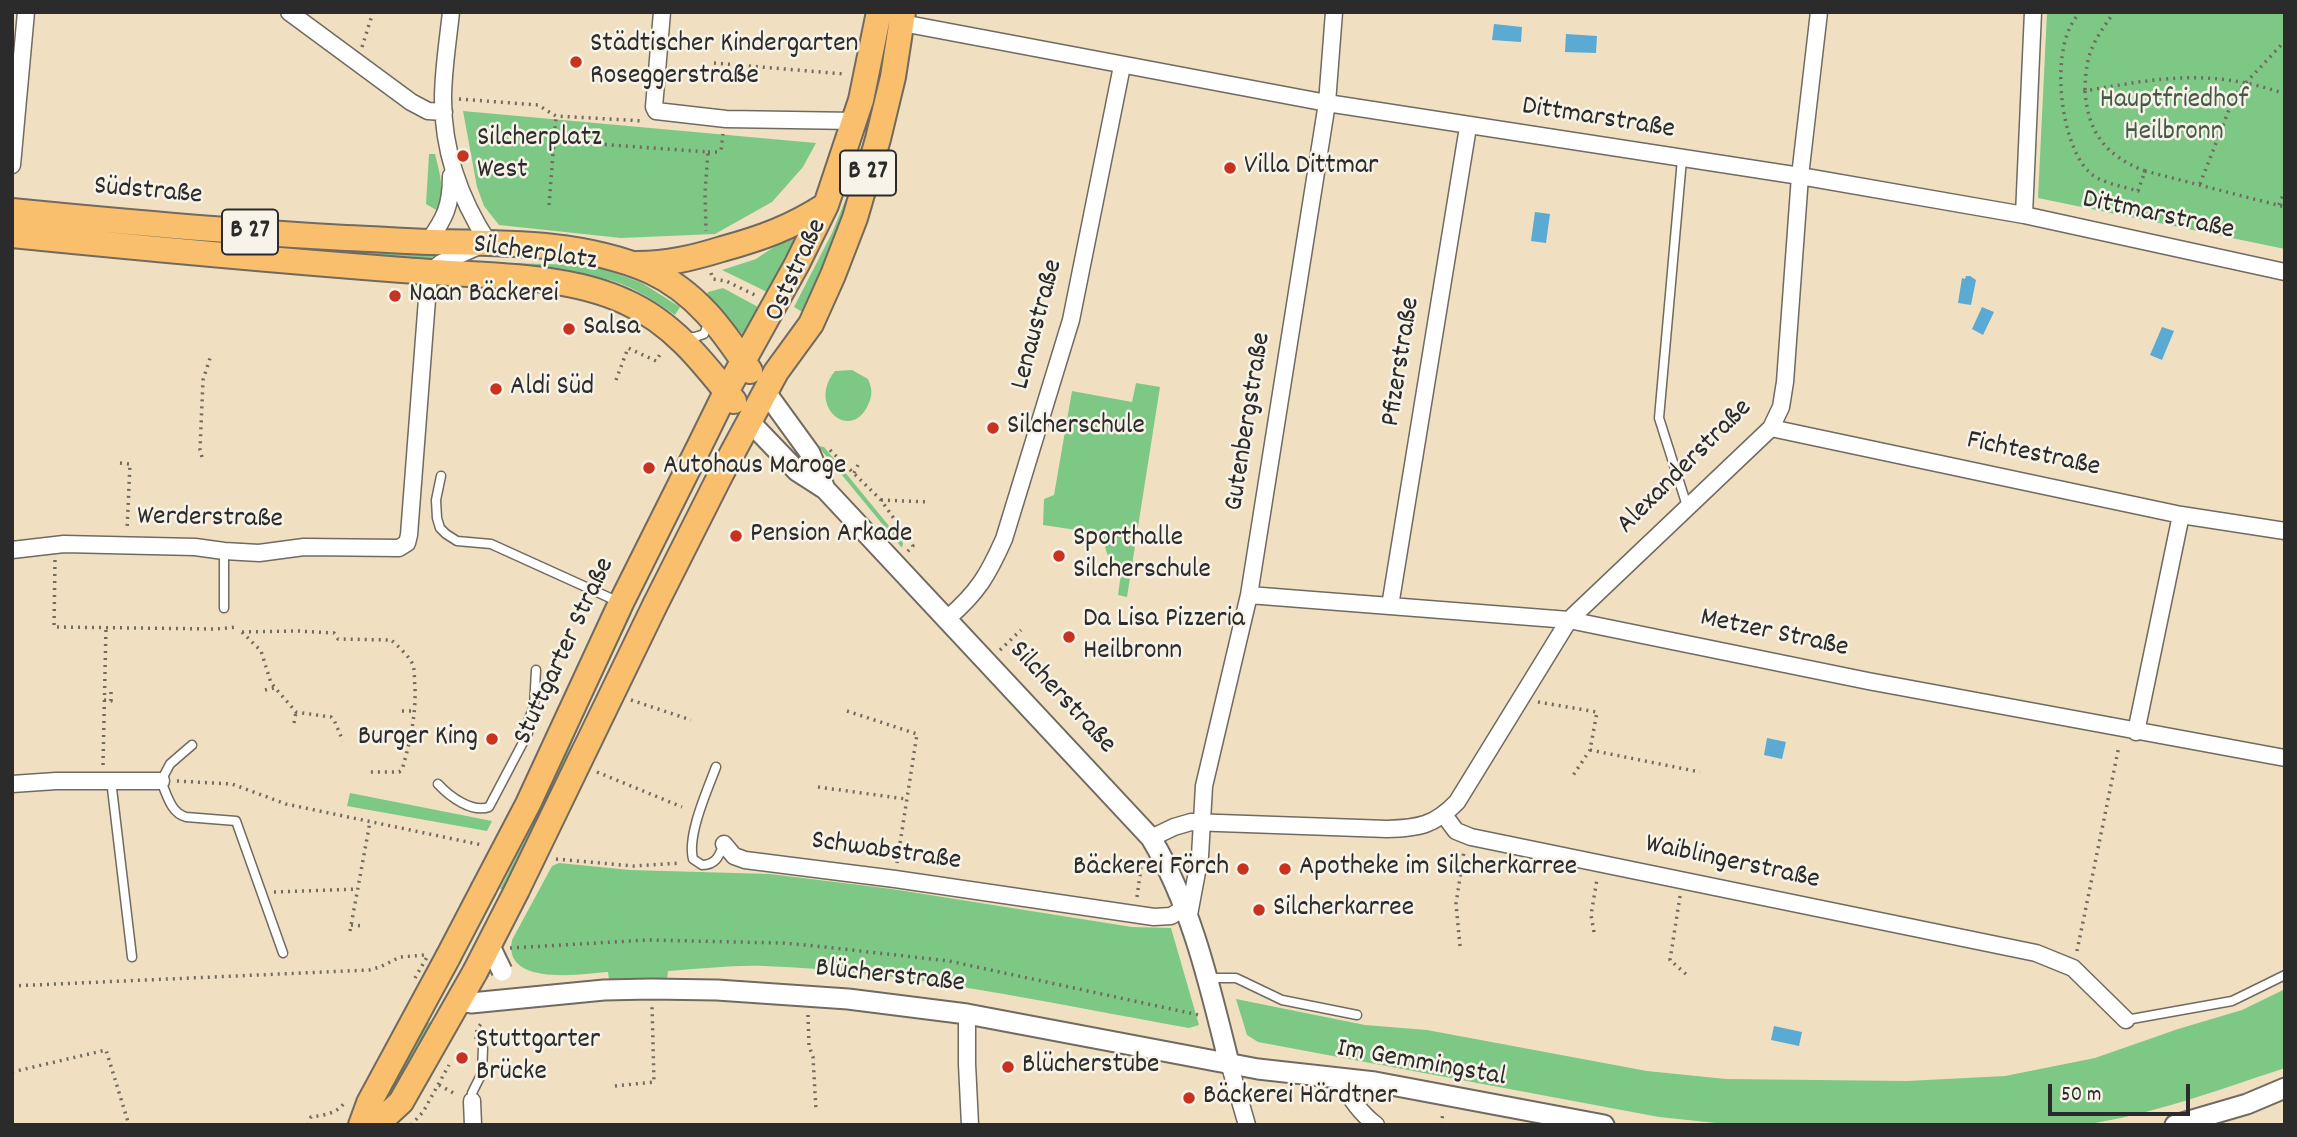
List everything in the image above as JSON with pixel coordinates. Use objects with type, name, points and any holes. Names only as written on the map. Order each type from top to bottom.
[{"type":"main road","name":"Oststraße","points":[[826,205],[855,121],[879,12]]},
{"type":"main road","name":"Oststraße","points":[[750,421],[765,391],[814,318],[855,218],[893,78],[903,18]]},
{"type":"main road","name":"B 27","points":[[633,264],[676,262],[708,254],[780,231],[826,205]]},
{"type":"main road","name":"Stuttgarter Straße","points":[[361,1125],[369,1103],[434,983],[494,849],[528,804],[621,603],[726,392],[797,264],[826,205]]},
{"type":"main road","name":"Südstraße","points":[[12,211],[257,232],[428,242],[488,242]]},
{"type":"main road","name":"Südstraße","points":[[12,235],[429,273]]},
{"type":"main road","name":"Silcherplatz","points":[[488,242],[585,251],[633,264],[666,280],[704,308],[743,360]]},
{"type":"main road","name":"Silcherplatz","points":[[429,273],[525,279],[599,292],[627,302],[673,332],[691,348],[750,421]]},
{"type":"main road","points":[[743,360],[765,391]]},
{"type":"main road","points":[[376,1125],[401,1102],[464,991],[494,946],[540,859],[578,765],[613,692],[750,421]]},
{"type":"street","points":[[12,165],[26,12]]},
{"type":"street","points":[[289,12],[411,103],[428,111],[443,105]]},
{"type":"street","points":[[450,163],[443,105],[451,12]]},
{"type":"street","points":[[662,12],[654,107],[656,111],[726,119],[855,121]]},
{"type":"street","name":"Gutenbergstraße","points":[[1186,914],[1200,856],[1204,824],[1204,786],[1249,595],[1327,103],[1334,12]]},
{"type":"street","name":"Alexanderstraße","points":[[1444,815],[1457,802],[1569,620],[1771,428],[1781,407],[1800,176],[1819,12]]},
{"type":"street","points":[[2024,215],[2033,12]]},
{"type":"street","name":"Dittmarstraße","points":[[903,18],[1122,66],[1327,103],[1468,127],[1800,176],[2024,215],[2285,271]]},
{"type":"street","name":"Lenaustraße","points":[[948,618],[968,601],[990,572],[1004,539],[1071,320],[1122,66]]},
{"type":"street","name":"Pfizerstraße","points":[[1390,606],[1468,127]]},
{"type":"street","name":"Silcherplatz","points":[[428,242],[448,208],[451,190],[450,163]]},
{"type":"street","name":"Silcherplatz","points":[[450,163],[472,218],[488,242]]},
{"type":"street","points":[[429,273],[441,262],[488,242]]},
{"type":"street","name":"Werderstraße","points":[[12,550],[56,544],[195,547],[259,553],[304,547],[399,548],[407,543],[429,273]]},
{"type":"street","name":"Silcherstraße","points":[[765,391],[810,453],[825,489]]},
{"type":"street","name":"Silcherstraße","points":[[750,421],[797,471],[825,489],[1149,836],[1169,867],[1186,914],[1229,1063]]},
{"type":"street","name":"Fichtestraße","points":[[1771,428],[2180,515],[2285,531]]},
{"type":"street","points":[[2129,731],[2180,515]]},
{"type":"street","name":"Metzer Straße","points":[[1249,595],[1569,620],[1868,681],[2285,758]]},
{"type":"street","points":[[12,784],[161,781]]},
{"type":"street","points":[[1149,836],[1191,822],[1412,828],[1430,823],[1444,815]]},
{"type":"street","name":"Waiblingerstraße","points":[[1444,815],[1456,831],[1467,835],[2036,953],[2073,968],[2126,1020]]},
{"type":"street","name":"Schwabstraße","points":[[724,844],[734,856],[745,860],[1154,917],[1186,914]]},
{"type":"street","points":[[494,946],[502,971],[520,988],[542,995]]},
{"type":"street","name":"Blücherstraße","points":[[434,983],[464,991],[471,1003],[604,990],[652,989],[718,990],[848,999],[967,1014],[1229,1063]]},
{"type":"street","points":[[967,1014],[970,1125]]},
{"type":"street","points":[[1229,1063],[1247,1125]]},
{"type":"street","name":"Im Gemmingstal","points":[[1229,1063],[1258,1069],[1375,1082],[1604,1125]]},
{"type":"street","points":[[1340,1079],[1348,1095],[1376,1125]]},
{"type":"street","points":[[2175,1125],[2213,1120],[2285,1088]]},
{"type":"street","points":[[472,1101],[474,1125]]},
{"type":"lane","points":[[1682,159],[1659,418],[1687,506]]},
{"type":"lane","points":[[673,332],[689,337],[704,334],[709,324],[704,308]]},
{"type":"lane","points":[[441,476],[436,509],[440,528],[446,534],[457,541],[491,544],[621,603]]},
{"type":"lane","points":[[223,608],[224,551]]},
{"type":"lane","points":[[438,784],[450,797],[482,809],[489,807],[528,733],[528,720],[534,707],[536,670]]},
{"type":"lane","points":[[192,745],[170,764],[161,781],[178,815],[236,821],[283,953]]},
{"type":"lane","points":[[693,859],[692,840],[716,767]]},
{"type":"lane","points":[[107,780],[132,957]]},
{"type":"lane","name":"Schwabstraße","points":[[693,859],[702,865],[712,863],[720,856],[724,844]]},
{"type":"lane","name":"Waiblingerstraße","points":[[2126,1020],[2232,1001],[2285,975]]},
{"type":"lane","points":[[1206,978],[1229,976],[1282,1000],[1357,1015]]},
{"type":"lane","points":[[472,1101],[482,1073],[483,1048]]},
{"type":"path","points":[[356,61],[367,36],[373,12]]},
{"type":"path","points":[[2081,12],[2069,27],[2062,68],[2062,96],[2067,128],[2079,160],[2090,173],[2110,183],[2138,191],[2145,171]]},
{"type":"path","points":[[2114,12],[2091,48],[2086,65],[2085,91],[2090,119],[2102,145],[2131,166],[2145,171],[2285,206]]},
{"type":"path","points":[[2199,184],[2239,90],[2285,41]]},
{"type":"path","points":[[714,63],[867,76]]},
{"type":"path","points":[[2085,91],[2161,78],[2228,78],[2285,94]]},
{"type":"path","points":[[443,105],[538,105],[556,116],[645,121],[656,111]]},
{"type":"path","points":[[549,205],[556,116]]},
{"type":"path","points":[[556,141],[717,152],[721,150],[724,129]]},
{"type":"path","points":[[708,152],[705,193],[712,279],[726,281],[764,300]]},
{"type":"path","points":[[2278,205],[2285,190]]},
{"type":"path","points":[[616,380],[628,348],[656,361],[673,332]]},
{"type":"path","points":[[202,457],[203,380],[211,355]]},
{"type":"path","points":[[829,449],[881,500],[913,546],[897,564]]},
{"type":"path","points":[[854,472],[860,461]]},
{"type":"path","points":[[120,463],[130,464],[126,546]]},
{"type":"path","points":[[881,500],[928,502]]},
{"type":"path","points":[[56,544],[54,627],[237,627]]},
{"type":"path","points":[[223,608],[264,656],[274,688],[296,712],[331,717],[343,741]]},
{"type":"path","points":[[106,627],[104,700],[107,780]]},
{"type":"path","points":[[1001,649],[1021,630]]},
{"type":"path","points":[[242,632],[334,633],[338,639],[395,642],[412,664],[416,711],[402,770],[368,772]]},
{"type":"path","points":[[104,700],[111,701],[111,688]]},
{"type":"path","points":[[265,691],[274,688]]},
{"type":"path","points":[[613,692],[691,720]]},
{"type":"path","points":[[1520,699],[1597,712],[1590,750],[1572,777]]},
{"type":"path","points":[[402,711],[416,711]]},
{"type":"path","points":[[847,711],[917,734],[895,879]]},
{"type":"path","points":[[294,723],[296,712]]},
{"type":"path","points":[[2073,968],[2129,731]]},
{"type":"path","points":[[1590,750],[1700,772]]},
{"type":"path","points":[[1653,772],[1654,763]]},
{"type":"path","points":[[578,765],[682,807]]},
{"type":"path","points":[[161,781],[232,784],[278,802],[494,849]]},
{"type":"path","points":[[818,787],[906,799]]},
{"type":"path","points":[[364,926],[350,928],[370,822]]},
{"type":"path","points":[[1460,946],[1456,904],[1467,835]]},
{"type":"path","points":[[1134,914],[1149,836]]},
{"type":"path","points":[[540,859],[634,866],[684,863],[693,859]]},
{"type":"path","points":[[1594,932],[1591,915],[1600,863]]},
{"type":"path","points":[[1683,880],[1670,960],[1687,975]]},
{"type":"path","points":[[261,893],[358,889]]},
{"type":"path","points":[[494,946],[648,940],[816,946],[949,961],[1218,1018]]},
{"type":"path","points":[[12,986],[369,970],[400,957],[432,954]]},
{"type":"path","points":[[615,1086],[654,1082],[652,989]]},
{"type":"path","points":[[807,997],[816,1110]]},
{"type":"path","points":[[466,1031],[485,1017],[477,1029],[476,1037],[477,1045],[483,1048]]},
{"type":"path","points":[[12,1072],[106,1050],[129,1125]]},
{"type":"path","points":[[411,1125],[423,1112],[450,1063]]},
{"type":"path","points":[[439,1085],[452,1092]]},
{"type":"path","points":[[308,1125],[311,1116],[331,1113],[342,1107],[349,1095]]},
{"type":"green space","name":"Hauptfriedhof Heilbronn","points":[[2047,12],[2285,12],[2285,249],[2038,198]]},
{"type":"green space","points":[[463,111],[816,143],[803,167],[772,202],[715,234],[621,238],[499,225],[484,206],[477,187]]},
{"type":"green space","points":[[868,129],[871,129],[842,224],[804,313],[794,307],[832,233],[849,191]]},
{"type":"green space","points":[[429,154],[435,154],[440,176],[441,196],[438,211],[426,204]]},
{"type":"green space","points":[[103,228],[439,253],[439,256],[430,263],[204,244]]},
{"type":"green space","points":[[796,232],[798,236],[769,293],[722,270],[756,259]]},
{"type":"green space","points":[[473,262],[582,265],[608,270],[642,283],[680,307],[675,315],[630,287],[578,273],[543,268],[473,265]]},
{"type":"green space","points":[[723,288],[760,308],[749,330],[743,335],[706,297],[708,292]]},
{"type":"green space","points":[[852,370],[868,379],[871,398],[861,416],[852,421],[842,420],[834,415],[828,407],[826,396],[827,384],[835,371]]},
{"type":"green space","points":[[1136,383],[1160,387],[1127,597],[1118,595],[1122,566],[1109,558],[1103,534],[1043,525],[1044,499],[1054,495],[1072,391],[1132,402]]},
{"type":"green space","points":[[818,446],[824,447],[835,460],[903,543],[902,548]]},
{"type":"green space","points":[[629,611],[632,613],[579,726],[536,831],[507,889],[500,889],[531,828],[549,783]]},
{"type":"green space","points":[[350,793],[492,821],[487,831],[347,806]]},
{"type":"green space","points":[[559,863],[630,870],[770,874],[892,889],[1132,927],[1171,928],[1199,1025],[1189,1028],[924,981],[818,969],[752,966],[668,971],[667,981],[609,979],[608,972],[564,975],[531,971],[519,965],[512,955],[512,940],[552,866]]},
{"type":"green space","points":[[2285,989],[2285,1068],[2159,1108],[2082,1125],[1735,1125],[1659,1117],[1258,1042],[1247,1035],[1236,999],[1365,1025],[1427,1030],[1647,1071],[1726,1079],[1907,1081],[2005,1076],[2095,1058],[2242,1010]]},
{"type":"green space","points":[[437,1020],[381,1111],[369,1121],[420,1028]]},
{"type":"water","points":[[1494,24],[1522,27],[1521,42],[1492,40]]},
{"type":"water","points":[[1566,34],[1597,36],[1596,53],[1565,52]]},
{"type":"water","points":[[1535,212],[1550,214],[1546,243],[1531,241]]},
{"type":"water","points":[[1966,276],[1976,280],[1971,305],[1958,303],[1962,278],[1965,279]]},
{"type":"water","points":[[1982,307],[1994,312],[1983,335],[1972,329]]},
{"type":"water","points":[[2162,327],[2174,331],[2162,360],[2150,355]]},
{"type":"water","points":[[1767,738],[1786,742],[1782,759],[1764,755]]},
{"type":"water","points":[[1774,1026],[1802,1032],[1799,1046],[1771,1040]]},
{"type":"place","name":"Städtischer Kindergarten Roseggerstraße","points":[[576,62]]},
{"type":"place","name":"Silcherplatz West","points":[[463,156]]},
{"type":"place","name":"Villa Dittmar","points":[[1230,168]]},
{"type":"place","name":"Naan Bäckerei","points":[[395,296]]},
{"type":"place","name":"Salsa","points":[[569,329]]},
{"type":"place","name":"Aldi Süd","points":[[496,389]]},
{"type":"place","name":"Silcherschule","points":[[993,428]]},
{"type":"place","name":"Autohaus Maroge","points":[[649,468]]},
{"type":"place","name":"Pension Arkade","points":[[736,536]]},
{"type":"place","name":"Sporthalle Silcherschule","points":[[1059,556]]},
{"type":"place","name":"Da Lisa Pizzeria Heilbronn","points":[[1069,637]]},
{"type":"place","name":"Burger King","points":[[492,739]]},
{"type":"place","name":"Bäckerei Förch","points":[[1243,869]]},
{"type":"place","name":"Apotheke im Silcherkarree","points":[[1285,869]]},
{"type":"place","name":"Silcherkarree","points":[[1259,910]]},
{"type":"place","name":"Stuttgarter Brücke","points":[[462,1058]]},
{"type":"place","name":"Blücherstube","points":[[1008,1067]]},
{"type":"place","name":"Bäckerei Härdtner","points":[[1189,1098]]}]
